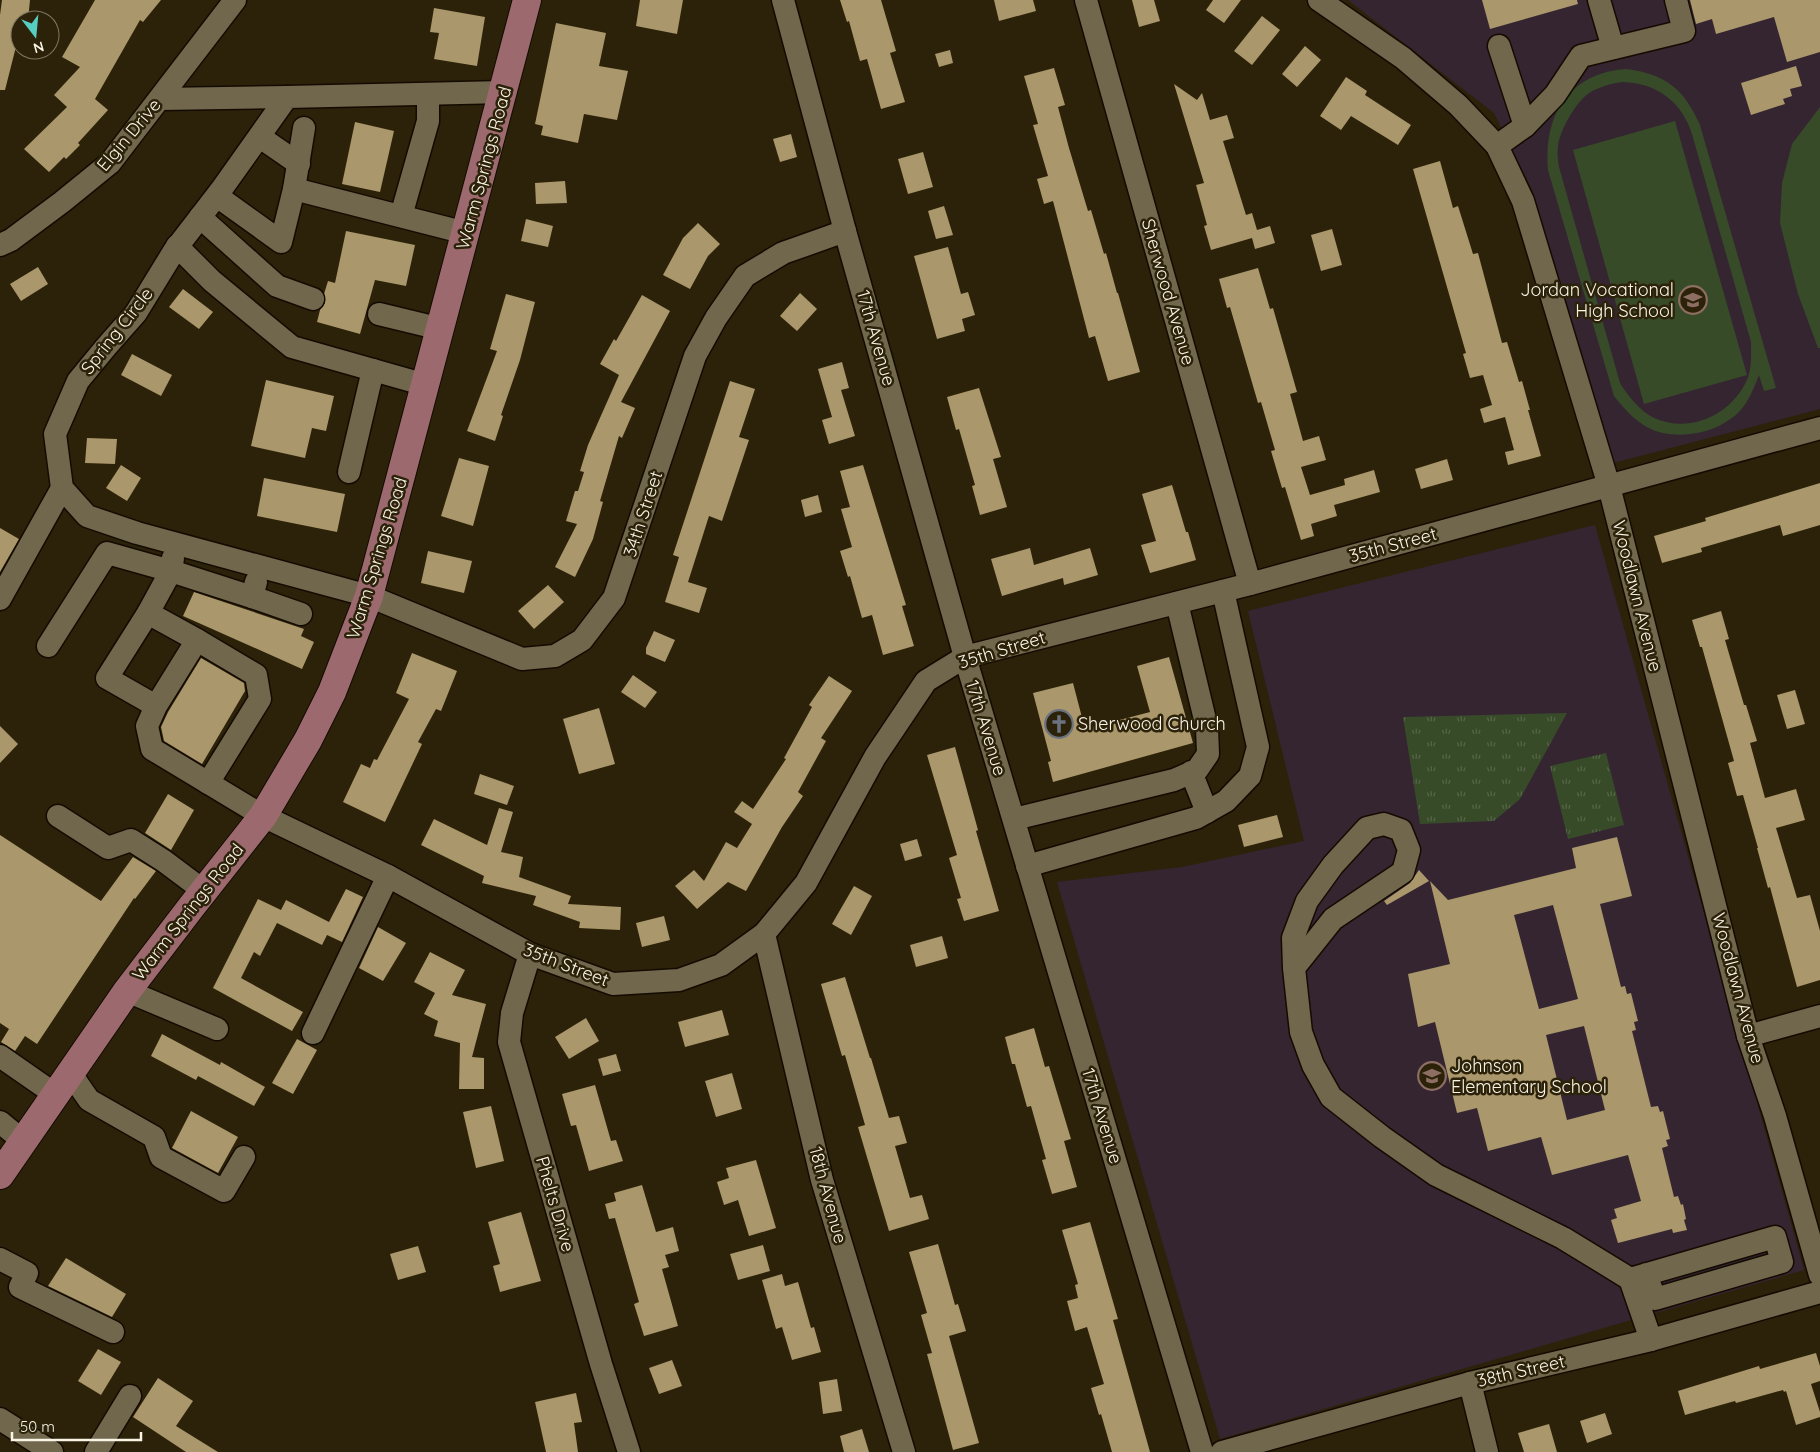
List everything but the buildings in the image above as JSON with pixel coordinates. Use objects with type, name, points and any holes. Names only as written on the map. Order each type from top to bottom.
[{"type":"main road","name":"Warm Springs Road","points":[[0,1175],[127,991],[263,816],[308,740],[332,692],[369,596],[527,0]]},
{"type":"street","name":"Elgin Drive","points":[[0,245],[11,240],[110,163],[235,0]]},
{"type":"street","name":"17th Avenue","points":[[783,0],[965,657],[1202,1452]]},
{"type":"street","name":"Sherwood Avenue","points":[[1086,0],[1250,584]]},
{"type":"street","name":"Woodlawn Avenue","points":[[1319,0],[1403,58],[1458,105],[1497,146],[1523,201],[1609,486],[1748,1036],[1776,1116],[1820,1274]]},
{"type":"street","points":[[1599,0],[1613,48]]},
{"type":"street","points":[[1497,146],[1525,126],[1555,95],[1580,56],[1684,31],[1676,0]]},
{"type":"street","points":[[1499,46],[1525,126]]},
{"type":"street","points":[[160,99],[504,92]]},
{"type":"street","points":[[401,216],[428,121],[428,94]]},
{"type":"street","name":"Spring Circle","points":[[62,488],[55,434],[78,381],[136,313],[177,246],[217,196],[287,97]]},
{"type":"street","points":[[217,196],[280,242],[294,190],[304,128]]},
{"type":"street","points":[[260,136],[299,164]]},
{"type":"street","points":[[294,190],[466,233]]},
{"type":"street","points":[[200,217],[277,286],[313,299]]},
{"type":"street","name":"34th Street","points":[[369,596],[522,659],[555,656],[582,640],[614,598],[695,356],[716,318],[745,276],[783,253],[846,231]]},
{"type":"street","points":[[177,246],[212,281],[292,347],[426,385]]},
{"type":"street","points":[[379,314],[441,329]]},
{"type":"street","points":[[348,472],[374,370]]},
{"type":"street","name":"35th Street","points":[[197,640],[156,706],[147,726],[152,750],[263,816],[388,876],[530,954],[613,984],[679,980],[721,965],[764,934],[806,883],[875,757],[926,681],[965,657],[1250,584],[1820,428]]},
{"type":"street","points":[[0,598],[62,488],[87,516],[176,544],[369,596]]},
{"type":"street","points":[[156,706],[107,678],[148,613],[171,571],[176,544]]},
{"type":"street","points":[[48,646],[107,553],[171,571],[301,614]]},
{"type":"street","points":[[252,597],[259,566]]},
{"type":"street","points":[[1027,866],[1196,818],[1226,801],[1250,776],[1258,747],[1223,591]]},
{"type":"street","points":[[1014,819],[1174,780],[1197,770],[1208,754],[1207,728],[1177,603]]},
{"type":"street","points":[[148,613],[256,675],[260,699],[208,783]]},
{"type":"street","points":[[1191,772],[1207,812]]},
{"type":"street","points":[[58,816],[108,848],[131,840],[164,861],[204,891]]},
{"type":"street","points":[[1294,968],[1333,919],[1403,872],[1409,850],[1401,830],[1384,824],[1367,828],[1333,865],[1307,901],[1293,938],[1294,968],[1301,1032],[1313,1064],[1331,1097],[1382,1137],[1436,1175],[1638,1276],[1655,1299],[1782,1262],[1775,1237],[1638,1276]]},
{"type":"street","points":[[313,1033],[388,876]]},
{"type":"street","name":"18th Avenue","points":[[764,934],[822,1180],[904,1452]]},
{"type":"street","name":"Phelts Drive","points":[[530,954],[512,1013],[509,1042],[601,1364],[629,1452]]},
{"type":"street","points":[[127,991],[217,1029]]},
{"type":"street","points":[[1748,1036],[1820,1016]]},
{"type":"street","points":[[0,1056],[63,1084],[154,1137],[161,1157],[224,1191],[244,1157]]},
{"type":"street","points":[[0,1122],[23,1141]]},
{"type":"street","points":[[0,1259],[27,1273],[20,1288],[113,1332]]},
{"type":"street","points":[[1638,1276],[1651,1340]]},
{"type":"street","name":"38th Street","points":[[1222,1452],[1470,1383],[1651,1340],[1820,1292]]},
{"type":"street","points":[[1470,1383],[1488,1452]]},
{"type":"street","points":[[96,1452],[130,1396]]},
{"type":"street","points":[[0,1420],[52,1452]]},
{"type":"shaded area","name":"Jordan Vocational High School","points":[[1348,0],[1820,0],[1820,409],[1613,463],[1533,192],[1494,113]]},
{"type":"shaded area","name":"Johnson Elementary School","points":[[1595,525],[1804,1270],[1220,1439],[1057,882],[1182,867],[1304,841],[1248,611]]},
{"type":"green space","points":[[1626,69],[1640,71],[1663,79],[1680,93],[1694,112],[1700,125],[1776,388],[1764,391],[1759,375],[1743,408],[1731,419],[1712,429],[1680,435],[1652,430],[1634,417],[1614,396],[1548,170],[1550,132],[1555,115],[1564,100],[1575,88],[1589,79],[1606,72]],"holes":[[[1635,83],[1657,90],[1666,96],[1675,104],[1688,123],[1751,342],[1750,371],[1740,392],[1720,412],[1695,422],[1681,424],[1654,418],[1635,403],[1620,383],[1559,167],[1558,150],[1561,133],[1584,97],[1610,84]]]},
{"type":"green space","points":[[1820,107],[1820,348],[1818,348],[1798,294],[1780,223],[1782,183],[1792,144]]},
{"type":"green space","points":[[1675,121],[1747,375],[1644,404],[1573,150]]},
{"type":"green space","points":[[1567,713],[1520,799],[1494,821],[1420,824],[1403,717]]},
{"type":"green space","points":[[1606,753],[1624,825],[1568,839],[1550,766]]},
{"type":"place","name":"Jordan Vocational High School","points":[[1693,300]]},
{"type":"place","name":"Sherwood Church","points":[[1059,724]]},
{"type":"place","name":"Johnson Elementary School","points":[[1432,1076]]}]
